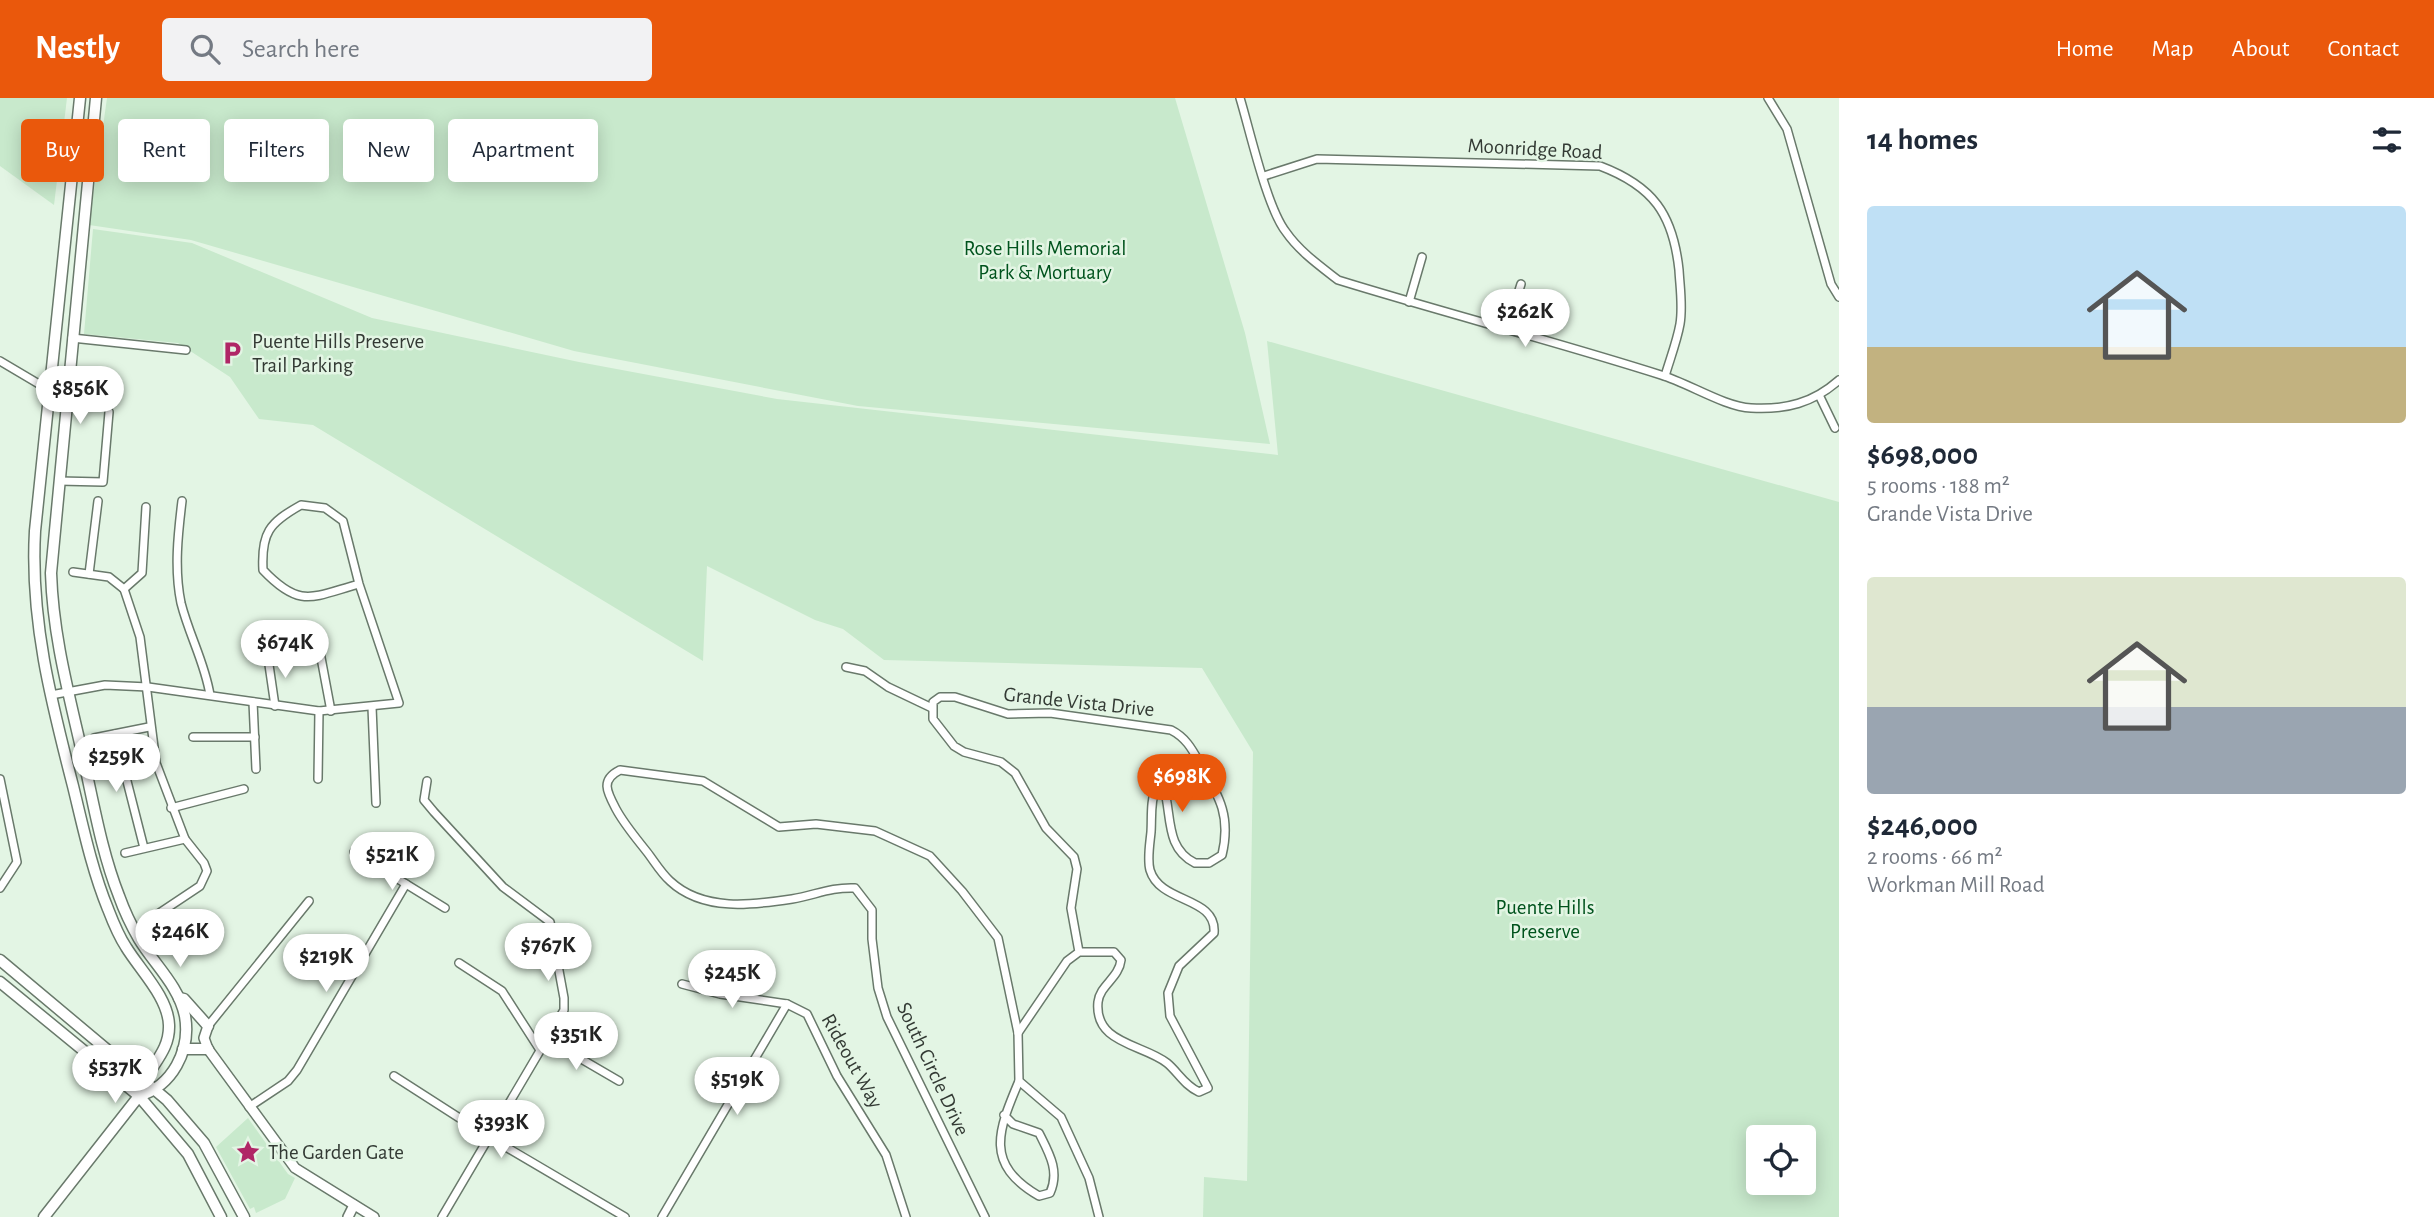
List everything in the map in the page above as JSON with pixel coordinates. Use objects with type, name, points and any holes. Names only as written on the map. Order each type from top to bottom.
[{"type":"main road","points":[[44,1217],[139,1096],[143,1078],[164,1053],[169,1025],[167,1012],[158,994],[126,948],[96,878],[41,658],[33,573],[80,98]]},
{"type":"main road","points":[[96,98],[51,573],[52,614],[67,692],[106,856],[118,894],[139,940],[179,998],[186,1031],[183,1049],[158,1091],[139,1096]]},
{"type":"main road","points":[[126,948],[139,940]]},
{"type":"main road","points":[[0,960],[158,1091],[204,1143],[244,1217]]},
{"type":"main road","points":[[0,982],[139,1096],[188,1154],[221,1217]]},
{"type":"main road","points":[[179,998],[184,999],[208,1026]]},
{"type":"main road","points":[[183,1049],[206,1044]]},
{"type":"street","points":[[1240,98],[1264,176],[1285,231],[1318,265],[1338,280],[1665,376],[1747,408],[1780,409],[1820,397],[1839,380]]},
{"type":"street","points":[[1768,98],[1787,129],[1831,284],[1839,297]]},
{"type":"street","name":"Moonridge Road","points":[[1264,176],[1317,159],[1600,166],[1618,173],[1651,196],[1668,219],[1674,235],[1682,301],[1680,324],[1665,376]]},
{"type":"street","points":[[1409,302],[1422,257]]},
{"type":"street","points":[[1507,329],[1521,284]]},
{"type":"street","points":[[72,338],[186,350]]},
{"type":"street","points":[[0,361],[49,390],[67,393]]},
{"type":"street","points":[[1820,397],[1835,428]]},
{"type":"street","points":[[59,481],[103,482],[109,412]]},
{"type":"street","points":[[89,574],[98,501]]},
{"type":"street","points":[[182,501],[176,551],[181,603],[206,670],[210,695]]},
{"type":"street","points":[[51,695],[106,685],[148,687],[319,710],[399,703],[359,584],[343,522],[325,508],[301,505],[268,529],[261,546],[263,570],[282,590],[306,599],[359,584]]},
{"type":"street","points":[[124,589],[142,573],[146,506]]},
{"type":"street","points":[[73,572],[109,577],[124,589],[140,637],[148,687],[149,727],[156,763],[185,839],[204,863],[205,878],[200,886],[149,920]]},
{"type":"street","points":[[319,646],[331,710]]},
{"type":"street","points":[[268,658],[275,706]]},
{"type":"street","points":[[846,667],[866,671],[888,687],[932,708],[933,719],[954,746],[964,752],[1001,762],[1015,773],[1046,828],[1074,857],[1077,869],[1071,908],[1079,952],[1056,975],[1018,1033],[1019,1081],[1004,1115],[1000,1125],[1003,1163],[1016,1183],[1039,1196],[1050,1193],[1054,1183],[1054,1163],[1040,1133],[1013,1124],[1004,1115]]},
{"type":"street","name":"Grande Vista Drive","points":[[932,708],[933,702],[940,697],[955,697],[1008,714],[1050,713],[1171,730],[1187,741],[1220,796],[1226,834],[1222,855],[1209,863],[1195,863],[1179,851],[1172,837],[1166,796],[1160,786],[1154,792],[1153,798],[1149,867],[1162,889],[1198,906],[1213,916],[1215,923],[1214,933],[1180,966],[1168,993],[1170,1016],[1208,1088],[1199,1091],[1191,1088],[1161,1059],[1112,1036],[1104,1027],[1098,1001],[1103,988],[1120,970],[1121,960],[1114,952],[1079,952]]},
{"type":"street","points":[[253,702],[256,769]]},
{"type":"street","points":[[372,707],[376,803]]},
{"type":"street","points":[[318,779],[319,710]]},
{"type":"street","points":[[94,738],[149,727]]},
{"type":"street","points":[[115,734],[144,848]]},
{"type":"street","points":[[193,737],[255,737]]},
{"type":"street","name":"South Circle Drive","points":[[985,1217],[887,1017],[872,939],[872,910],[855,888],[833,887],[799,898],[751,906],[709,902],[671,883],[621,818],[606,783],[610,775],[620,770],[703,781],[779,827],[817,824],[875,831],[930,856],[962,891],[998,938],[1018,1033]]},
{"type":"street","points":[[0,779],[17,862],[0,888]]},
{"type":"street","points":[[427,781],[424,800],[434,812],[503,887],[550,922],[561,971],[564,1010],[442,1217]]},
{"type":"street","points":[[171,808],[244,789]]},
{"type":"street","points":[[125,853],[185,839]]},
{"type":"street","points":[[354,852],[445,908]]},
{"type":"street","points":[[249,1107],[288,1081],[298,1070],[406,884]]},
{"type":"street","points":[[309,901],[208,1026],[206,1044],[295,1168],[374,1217]]},
{"type":"street","points":[[459,963],[502,991],[540,1050]]},
{"type":"street","points":[[662,1217],[788,1003],[720,994],[682,984]]},
{"type":"street","name":"Rideout Way","points":[[788,1003],[811,1019],[837,1076],[886,1155],[906,1217]]},
{"type":"street","points":[[547,1039],[618,1081]]},
{"type":"street","points":[[394,1076],[489,1137],[625,1217]]},
{"type":"street","points":[[1019,1081],[1061,1117],[1088,1178],[1099,1217]]},
{"type":"street","points":[[348,1217],[354,1205]]},
{"type":"green space","points":[[0,98],[67,98],[64,119],[21,119],[21,181],[0,166]]},
{"type":"green space","name":"Rose Hills Memorial Park & Mortuary","points":[[107,98],[1175,98],[1245,333],[1270,444],[858,406],[574,351],[191,240],[89,225],[95,182],[104,182],[104,119]]},
{"type":"green space","points":[[22,182],[57,182],[54,205]]},
{"type":"green space","name":"Puente Hills Preserve","points":[[93,229],[192,243],[372,318],[579,362],[777,399],[1278,455],[1267,341],[1839,502],[1839,1217],[1203,1217],[1204,1177],[1247,1181],[1253,752],[1202,668],[884,660],[843,629],[815,620],[707,566],[703,661],[313,425],[259,419],[230,377],[178,343],[84,334]]},
{"type":"green space","points":[[248,1118],[288,1174],[295,1178],[285,1199],[256,1213],[254,1207],[250,1209],[216,1147]]},
{"type":"place","name":"Puente Hills Preserve Trail Parking","points":[[232,353]]},
{"type":"place","name":"The Garden Gate","points":[[248,1152]]}]
